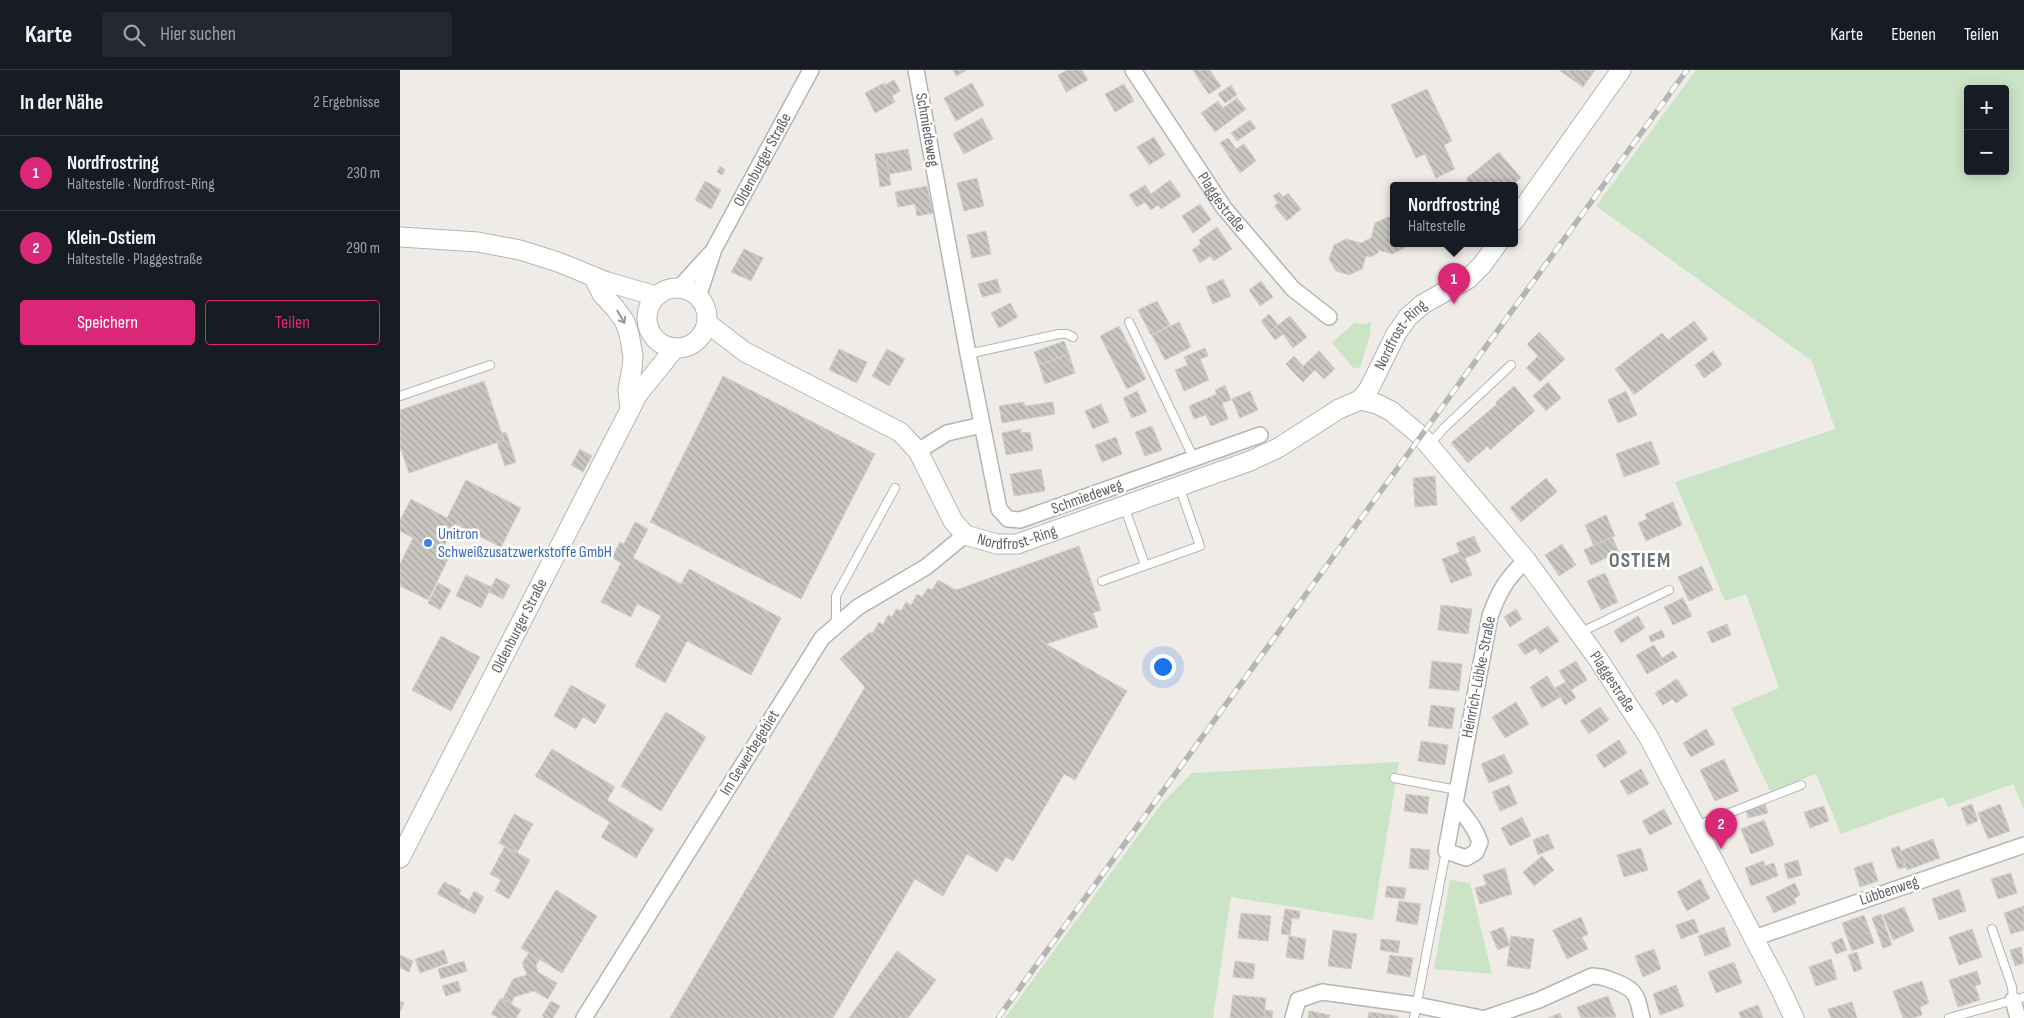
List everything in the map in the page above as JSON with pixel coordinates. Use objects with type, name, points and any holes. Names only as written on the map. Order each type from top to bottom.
[{"type":"street","name":"Oldenburger Straße","points":[[698,296],[714,249],[811,70]]},
{"type":"street","name":"Schmiedeweg","points":[[916,70],[998,509],[1008,519],[1020,520],[1260,435]]},
{"type":"street","name":"Plaggestraße","points":[[1133,70],[1224,208],[1293,289],[1329,317]]},
{"type":"street","points":[[1518,215],[1621,70]]},
{"type":"street","points":[[400,237],[478,242],[520,250],[558,262],[601,280],[656,296]]},
{"type":"street","name":"Nordfrost-Ring","points":[[707,322],[745,352],[900,432],[918,451],[953,521],[965,535],[996,544],[1017,544],[1250,461],[1278,448],[1339,409],[1360,400],[1369,389],[1396,334],[1408,317],[1423,304],[1468,279],[1482,265],[1495,247]]},
{"type":"street","name":"Oldenburger Straße","points":[[679,288],[714,249]]},
{"type":"street","points":[[601,280],[647,314]]},
{"type":"street","points":[[601,280],[602,294],[625,322],[629,334],[633,356],[628,389],[634,402]]},
{"type":"street","points":[[671,288],[679,288],[693,292],[698,296],[707,313],[707,322],[704,332],[698,340],[691,345],[675,348],[665,346],[650,333],[647,324],[647,314],[650,304],[656,296],[671,288]]},
{"type":"street","name":"Nordfrost-Ring","points":[[698,340],[745,352]]},
{"type":"street","name":"Oldenburger Straße","points":[[400,858],[634,402],[657,341]]},
{"type":"street","name":"Oldenburger Straße","points":[[634,402],[675,348]]},
{"type":"street","name":"Plaggestraße","points":[[1360,400],[1377,404],[1391,411],[1403,420],[1429,446],[1526,560],[1579,633],[1648,736],[1794,1018]]},
{"type":"street","points":[[918,451],[947,433],[982,425]]},
{"type":"street","name":"Im Gewerbegebiet","points":[[584,1018],[822,638],[858,607],[926,567],[965,535]]},
{"type":"street","name":"Heinrich-Lübke-Straße","points":[[1446,851],[1490,616],[1496,597],[1506,580],[1526,560]]},
{"type":"street","points":[[1446,851],[1466,858],[1476,852],[1480,842],[1456,797]]},
{"type":"street","name":"Lübbenweg","points":[[1754,938],[2024,844]]},
{"type":"street","points":[[1486,1018],[1539,1000],[1592,976],[1602,976],[1630,989],[1635,995],[1642,1018]]},
{"type":"street","points":[[1292,1018],[1298,1000],[1322,992],[1416,1012],[1482,1018]]},
{"type":"street","points":[[2018,998],[2018,1018]]},
{"type":"lane","points":[[1129,322],[1194,458]]},
{"type":"lane","points":[[968,354],[1059,334],[1067,334],[1073,338]]},
{"type":"lane","points":[[400,396],[490,365]]},
{"type":"lane","points":[[1429,446],[1444,428],[1511,365]]},
{"type":"lane","points":[[1102,581],[1200,546],[1179,486]]},
{"type":"lane","points":[[836,625],[836,596],[895,488]]},
{"type":"lane","points":[[1124,506],[1145,566]]},
{"type":"lane","points":[[1579,633],[1669,590]]},
{"type":"lane","points":[[1394,778],[1456,797]]},
{"type":"lane","points":[[1696,826],[1801,785]]},
{"type":"lane","name":"Heinrich-Lübke-Straße","points":[[1416,1012],[1446,851]]},
{"type":"lane","points":[[1949,1018],[2018,998],[1992,928]]},
{"type":"green space","points":[[1696,70],[2024,70],[2024,810],[2013,784],[1948,807],[1943,797],[1841,834],[1816,774],[1770,791],[1731,708],[1779,688],[1746,594],[1725,601],[1675,482],[1835,429],[1812,361],[1596,206]]},
{"type":"green space","points":[[1355,322],[1357,324],[1371,323],[1370,335],[1360,367],[1354,369],[1332,343]]},
{"type":"green space","points":[[1399,762],[1373,920],[1231,897],[1213,1018],[1005,1018],[1162,803],[1192,773]]},
{"type":"green space","points":[[1450,880],[1470,883],[1492,974],[1434,969]]},
{"type":"building","points":[[953,70],[967,70],[956,76]]},
{"type":"building","points":[[1067,70],[1082,70],[1088,80],[1066,92],[1058,75]]},
{"type":"building","points":[[1193,70],[1210,70],[1213,75],[1201,83]]},
{"type":"building","points":[[1559,70],[1595,70],[1583,87]]},
{"type":"building","points":[[1213,75],[1221,86],[1209,94],[1201,83]]},
{"type":"building","points":[[894,80],[900,91],[892,96],[895,102],[875,113],[865,93]]},
{"type":"building","points":[[972,83],[984,105],[956,121],[944,98]]},
{"type":"building","points":[[1124,84],[1134,101],[1115,112],[1105,94]]},
{"type":"building","points":[[1231,85],[1237,95],[1225,103],[1218,94]]},
{"type":"building","points":[[1427,89],[1452,141],[1444,145],[1455,169],[1436,178],[1425,154],[1416,158],[1391,105]]},
{"type":"building","points":[[1237,98],[1246,109],[1215,132],[1201,113],[1218,101],[1223,108]]},
{"type":"building","points":[[982,118],[993,139],[964,154],[953,134]]},
{"type":"building","points":[[1250,120],[1256,128],[1237,141],[1231,133]]},
{"type":"building","points":[[1154,137],[1165,155],[1149,165],[1137,147]]},
{"type":"building","points":[[1228,138],[1236,149],[1244,144],[1256,161],[1240,173],[1220,143]]},
{"type":"building","points":[[908,149],[912,170],[889,174],[886,153]]},
{"type":"building","points":[[1499,152],[1521,178],[1516,182],[1468,182],[1467,178]]},
{"type":"building","points":[[886,153],[891,185],[880,187],[875,154]]},
{"type":"building","points":[[720,166],[725,170],[722,175],[717,172]]},
{"type":"building","points":[[977,178],[984,206],[964,211],[957,183]]},
{"type":"building","points":[[1170,180],[1181,196],[1161,209],[1158,205],[1151,210],[1145,202],[1137,207],[1129,195],[1145,185],[1151,194]]},
{"type":"building","points":[[705,181],[721,190],[711,209],[695,200]]},
{"type":"building","points":[[927,186],[933,213],[917,216],[915,204],[898,207],[895,192]]},
{"type":"building","points":[[1279,192],[1283,197],[1288,193],[1301,209],[1287,221],[1274,206],[1278,203],[1273,196]]},
{"type":"building","points":[[1200,204],[1211,220],[1193,233],[1182,216]]},
{"type":"building","points":[[1390,218],[1390,247],[1404,248],[1392,254],[1378,250],[1378,253],[1370,257],[1366,256],[1362,269],[1349,275],[1336,271],[1329,259],[1334,245],[1346,239],[1361,243],[1371,238],[1375,223]]},
{"type":"building","points":[[1217,227],[1232,249],[1214,261],[1210,256],[1200,263],[1192,250],[1201,244],[1199,240]]},
{"type":"building","points":[[986,231],[991,254],[972,258],[967,235]]},
{"type":"building","points":[[744,249],[763,258],[751,281],[731,272]]},
{"type":"building","points":[[997,279],[1001,292],[982,297],[978,284]]},
{"type":"building","points":[[1223,279],[1231,296],[1213,304],[1206,287]]},
{"type":"building","points":[[1261,281],[1273,297],[1260,306],[1249,290]]},
{"type":"building","points":[[1157,301],[1170,325],[1151,335],[1138,310]]},
{"type":"building","points":[[1010,303],[1018,317],[999,328],[991,313]]},
{"type":"building","points":[[1269,314],[1278,325],[1269,332],[1261,321]]},
{"type":"building","points":[[1290,316],[1307,337],[1293,348],[1283,334],[1275,340],[1269,332]]},
{"type":"building","points":[[1694,321],[1708,339],[1634,395],[1615,369],[1662,333],[1668,340]]},
{"type":"building","points":[[1179,322],[1191,347],[1165,360],[1152,335]]},
{"type":"building","points":[[1119,326],[1146,379],[1127,389],[1100,336]]},
{"type":"building","points":[[1539,332],[1565,359],[1540,382],[1526,368],[1538,356],[1527,344]]},
{"type":"building","points":[[1064,341],[1069,354],[1039,365],[1034,352]]},
{"type":"building","points":[[1205,348],[1208,356],[1200,359],[1209,380],[1184,391],[1175,370],[1188,365],[1184,357]]},
{"type":"building","points":[[839,349],[867,362],[857,383],[829,370]]},
{"type":"building","points":[[887,349],[905,359],[889,386],[872,376]]},
{"type":"building","points":[[1319,351],[1335,369],[1324,379],[1315,370],[1303,382],[1295,374]]},
{"type":"building","points":[[1713,351],[1722,365],[1704,378],[1695,365]]},
{"type":"building","points":[[1069,354],[1075,373],[1045,384],[1039,365]]},
{"type":"building","points":[[1294,356],[1303,366],[1295,374],[1286,364]]},
{"type":"building","points":[[723,376],[875,454],[801,599],[650,522]]},
{"type":"building","points":[[484,381],[504,440],[409,473],[400,447],[400,410]]},
{"type":"building","points":[[1548,382],[1561,398],[1546,411],[1533,396]]},
{"type":"building","points":[[1225,385],[1231,400],[1222,403],[1228,419],[1211,426],[1206,415],[1194,419],[1189,406],[1217,394],[1215,390]]},
{"type":"building","points":[[1514,386],[1535,411],[1490,450],[1488,446],[1468,463],[1451,443],[1497,404],[1496,402]]},
{"type":"building","points":[[1137,391],[1147,412],[1132,418],[1123,398]]},
{"type":"building","points":[[1250,391],[1258,410],[1240,418],[1232,399]]},
{"type":"building","points":[[1626,391],[1637,415],[1618,423],[1608,400]]},
{"type":"building","points":[[1024,402],[1025,406],[1053,402],[1055,414],[1002,423],[999,406]]},
{"type":"building","points":[[1101,404],[1109,422],[1093,429],[1085,411]]},
{"type":"building","points":[[1152,426],[1162,450],[1145,456],[1135,432]]},
{"type":"building","points":[[1021,429],[1021,433],[1030,432],[1033,450],[1006,455],[1002,433]]},
{"type":"building","points":[[506,432],[516,462],[505,466],[497,443],[504,440],[502,433]]},
{"type":"building","points":[[1116,437],[1122,454],[1102,462],[1095,445]]},
{"type":"building","points":[[1651,441],[1660,464],[1624,477],[1616,454]]},
{"type":"building","points":[[580,449],[592,456],[583,472],[571,465]]},
{"type":"building","points":[[1041,469],[1045,491],[1014,496],[1010,474]]},
{"type":"building","points":[[1435,476],[1437,505],[1415,507],[1413,478]]},
{"type":"building","points":[[1546,478],[1557,492],[1521,522],[1510,508]]},
{"type":"building","name":"Unitron Schweißzusatzwerkstoffe GmbH","points":[[466,480],[521,508],[501,547],[455,524],[442,551],[450,555],[428,600],[400,586],[400,564],[413,538],[400,531],[400,520],[411,499],[447,518]]},
{"type":"building","points":[[1673,502],[1682,525],[1646,541],[1638,523],[1647,519],[1645,514]]},
{"type":"building","points":[[1606,515],[1615,536],[1594,546],[1585,525]]},
{"type":"building","points":[[635,522],[648,529],[633,558],[681,584],[689,569],[781,618],[751,675],[687,641],[665,683],[635,666],[661,616],[637,604],[631,617],[601,602],[621,563],[612,558],[620,542],[624,544]]},
{"type":"building","points":[[1474,536],[1481,552],[1465,558],[1472,575],[1451,583],[1442,559],[1460,552],[1456,543]]},
{"type":"building","points":[[1612,537],[1619,552],[1591,565],[1584,550]]},
{"type":"building","points":[[1562,544],[1576,565],[1559,576],[1545,555]]},
{"type":"building","points":[[1079,546],[1101,610],[1093,613],[1098,627],[1046,644],[1127,691],[1075,780],[1064,774],[1013,861],[1006,857],[997,872],[967,854],[943,896],[915,879],[833,1018],[670,1018],[865,687],[840,659],[870,632],[872,634],[879,622],[883,625],[888,615],[892,617],[896,609],[901,611],[906,602],[911,605],[917,594],[922,597],[928,588],[932,590],[938,580],[956,590]]},
{"type":"building","points":[[1702,566],[1713,590],[1689,601],[1678,577]]},
{"type":"building","points":[[1605,573],[1618,602],[1601,610],[1587,581]]},
{"type":"building","points":[[466,575],[491,587],[481,608],[456,596]]},
{"type":"building","points":[[496,578],[510,585],[503,599],[489,592]]},
{"type":"building","points":[[438,583],[451,590],[440,610],[428,603]]},
{"type":"building","points":[[1683,598],[1692,616],[1673,625],[1664,607]]},
{"type":"building","points":[[1441,605],[1472,609],[1468,634],[1438,630]]},
{"type":"building","points":[[1516,609],[1522,619],[1510,627],[1504,617]]},
{"type":"building","points":[[1638,616],[1645,628],[1621,643],[1614,631]]},
{"type":"building","points":[[1727,624],[1731,635],[1712,643],[1707,632]]},
{"type":"building","points":[[1548,626],[1559,641],[1540,654],[1536,648],[1525,655],[1518,645]]},
{"type":"building","points":[[1662,630],[1665,637],[1651,642],[1649,636]]},
{"type":"building","points":[[441,636],[480,657],[451,711],[412,690]]},
{"type":"building","points":[[1654,645],[1662,658],[1673,651],[1677,657],[1647,674],[1636,655]]},
{"type":"building","points":[[1432,661],[1462,664],[1459,691],[1429,688]]},
{"type":"building","points":[[1576,661],[1587,680],[1571,690],[1559,671]]},
{"type":"building","points":[[1547,676],[1560,697],[1542,708],[1530,687]]},
{"type":"building","points":[[1677,679],[1688,695],[1676,703],[1673,699],[1663,705],[1655,693]]},
{"type":"building","points":[[1566,682],[1576,698],[1565,705],[1555,688]]},
{"type":"building","points":[[571,685],[606,705],[595,724],[583,717],[576,729],[554,716]]},
{"type":"building","points":[[1516,702],[1529,724],[1505,738],[1492,717]]},
{"type":"building","points":[[1431,705],[1455,708],[1452,729],[1428,726]]},
{"type":"building","points":[[1600,707],[1609,720],[1589,734],[1580,721]]},
{"type":"building","points":[[666,712],[706,737],[661,811],[621,786]]},
{"type":"building","points":[[1706,729],[1715,744],[1691,757],[1683,743]]},
{"type":"building","points":[[1619,740],[1627,753],[1604,768],[1596,755]]},
{"type":"building","points":[[1421,741],[1448,745],[1445,765],[1418,761]]},
{"type":"building","points":[[552,749],[615,787],[607,800],[654,829],[636,858],[601,837],[610,822],[535,776]]},
{"type":"building","points":[[1504,754],[1513,773],[1489,783],[1481,764]]},
{"type":"building","points":[[1724,759],[1739,791],[1715,801],[1700,770]]},
{"type":"building","points":[[1641,769],[1649,784],[1628,795],[1620,781]]},
{"type":"building","points":[[1509,785],[1517,804],[1500,811],[1492,792]]},
{"type":"building","points":[[1406,794],[1429,797],[1427,814],[1404,811]]},
{"type":"building","points":[[1765,804],[1768,813],[1748,818],[1746,810]]},
{"type":"building","points":[[1972,804],[1978,821],[1967,825],[1961,808]]},
{"type":"building","points":[[2000,804],[2010,831],[1988,839],[1978,813]]},
{"type":"building","points":[[1824,806],[1829,821],[1810,828],[1804,812]]},
{"type":"building","points":[[1664,809],[1672,824],[1650,835],[1642,821]]},
{"type":"building","points":[[514,814],[533,824],[517,853],[499,843]]},
{"type":"building","points":[[1522,817],[1531,836],[1510,846],[1501,828]]},
{"type":"building","points":[[1764,820],[1774,845],[1751,854],[1741,829]]},
{"type":"building","points":[[1548,834],[1554,848],[1538,855],[1533,840]]},
{"type":"building","points":[[1933,839],[1940,858],[1907,870],[1900,851]]},
{"type":"building","points":[[505,846],[530,860],[509,899],[495,891],[501,880],[490,874]]},
{"type":"building","points":[[1899,846],[1906,867],[1898,869],[1891,849]]},
{"type":"building","points":[[1411,848],[1430,850],[1428,870],[1409,868]]},
{"type":"building","points":[[1641,848],[1648,870],[1624,877],[1617,855]]},
{"type":"building","points":[[1542,856],[1554,870],[1534,886],[1523,872]]},
{"type":"building","points":[[1798,860],[1802,875],[1788,879],[1784,864]]},
{"type":"building","points":[[1763,861],[1765,866],[1774,863],[1778,876],[1751,886],[1745,868]]},
{"type":"building","points":[[1872,862],[1878,881],[1860,887],[1854,868]]},
{"type":"building","points":[[1505,868],[1512,894],[1480,904],[1475,888],[1486,885],[1483,875]]},
{"type":"building","points":[[2011,873],[2017,893],[1998,899],[1991,879]]},
{"type":"building","points":[[1700,879],[1710,898],[1687,911],[1677,892]]},
{"type":"building","points":[[444,882],[461,890],[459,894],[469,900],[465,909],[437,894]]},
{"type":"building","points":[[1795,883],[1800,895],[1794,899],[1796,903],[1774,913],[1766,897]]},
{"type":"building","points":[[1387,886],[1406,888],[1404,899],[1385,897]]},
{"type":"building","points":[[1959,889],[1966,911],[1939,920],[1932,899]]},
{"type":"building","points":[[556,890],[597,916],[562,973],[521,948]]},
{"type":"building","points":[[474,891],[484,897],[475,914],[465,909]]},
{"type":"building","points":[[1399,901],[1421,904],[1417,925],[1396,921]]},
{"type":"building","points":[[2024,906],[2024,930],[2011,934],[2004,913]]},
{"type":"building","points":[[1904,907],[1914,931],[1893,940],[1883,915]]},
{"type":"building","points":[[1285,909],[1300,911],[1299,919],[1292,918],[1290,935],[1281,934]]},
{"type":"building","points":[[1241,913],[1271,916],[1268,941],[1238,938]]},
{"type":"building","points":[[1881,914],[1892,945],[1883,948],[1872,918]]},
{"type":"building","points":[[1864,915],[1874,943],[1852,951],[1842,923]]},
{"type":"building","points":[[1581,917],[1588,934],[1582,937],[1588,949],[1567,959],[1553,930]]},
{"type":"building","points":[[1694,919],[1699,932],[1681,939],[1676,925]]},
{"type":"building","points":[[1503,927],[1510,945],[1498,950],[1490,932]]},
{"type":"building","points":[[1724,927],[1731,946],[1705,956],[1698,936]]},
{"type":"building","points":[[1972,929],[1982,957],[1959,965],[1949,937]]},
{"type":"building","points":[[1333,930],[1357,934],[1351,969],[1328,966]]},
{"type":"building","points":[[1289,936],[1306,939],[1303,960],[1286,957]]},
{"type":"building","points":[[1511,936],[1534,939],[1530,969],[1507,966]]},
{"type":"building","points":[[1842,938],[1847,950],[1836,954],[1831,943]]},
{"type":"building","points":[[1381,939],[1400,941],[1398,953],[1380,950]]},
{"type":"building","points":[[2021,947],[2024,963],[2015,966],[2010,950]]},
{"type":"building","points":[[1654,949],[1661,969],[1643,977],[1635,956]]},
{"type":"building","points":[[444,950],[448,963],[420,973],[415,959]]},
{"type":"building","points":[[897,951],[936,980],[908,1018],[849,1018]]},
{"type":"building","points":[[1857,952],[1862,969],[1854,972],[1848,955]]},
{"type":"building","points":[[529,953],[540,959],[536,965],[538,972],[557,983],[548,999],[534,991],[514,997],[511,1004],[503,999],[513,979],[527,975],[522,963]]},
{"type":"building","points":[[400,955],[413,961],[409,972],[400,968]]},
{"type":"building","points":[[1390,955],[1413,958],[1410,977],[1387,973]]},
{"type":"building","points":[[1831,959],[1837,979],[1816,986],[1809,967]]},
{"type":"building","points":[[464,961],[467,971],[441,979],[438,969]]},
{"type":"building","points":[[1235,961],[1255,964],[1253,979],[1233,977]]},
{"type":"building","points":[[1734,962],[1742,983],[1716,993],[1708,972]]},
{"type":"building","points":[[1977,971],[1981,984],[1975,986],[1980,1000],[1958,1007],[1949,980]]},
{"type":"building","points":[[458,981],[461,991],[446,996],[442,986]]},
{"type":"building","points":[[1922,981],[1929,1003],[1920,1007],[1922,1015],[1913,1018],[1903,1018],[1893,991]]},
{"type":"building","points":[[1676,985],[1684,1006],[1660,1015],[1653,994]]},
{"type":"building","points":[[1233,995],[1266,998],[1264,1018],[1230,1018]]},
{"type":"building","points":[[1608,996],[1616,1017],[1581,1018],[1577,1007]]},
{"type":"building","points":[[501,998],[521,1010],[516,1018],[499,1018],[491,1014]]},
{"type":"building","points":[[400,1001],[404,1003],[400,1012]]},
{"type":"building","points":[[551,1001],[560,1006],[553,1018],[545,1018],[542,1016]]},
{"type":"building","points":[[1852,1002],[1857,1018],[1831,1018],[1828,1009]]},
{"type":"building","points":[[1758,1005],[1763,1018],[1741,1018],[1739,1012]]},
{"type":"building","points":[[1265,1010],[1273,1011],[1272,1018],[1264,1018]]},
{"type":"building","points":[[1309,1011],[1330,1015],[1329,1018],[1308,1018]]},
{"type":"building","points":[[1369,1012],[1398,1016],[1398,1018],[1368,1018]]},
{"type":"building","points":[[1560,1013],[1562,1018],[1548,1018]]},
{"type":"railway","points":[[998,1018],[1687,70]]},
{"type":"place","name":"Nordfrostring","points":[[1454,304]]},
{"type":"place","name":"Unitron Schweißzusatzwerkstoffe GmbH","points":[[428,543]]},
{"type":"place","name":"Klein-Ostiem","points":[[1721,849]]},
{"type":"district","name":"OSTIEM","points":[[1640,560]]}]
